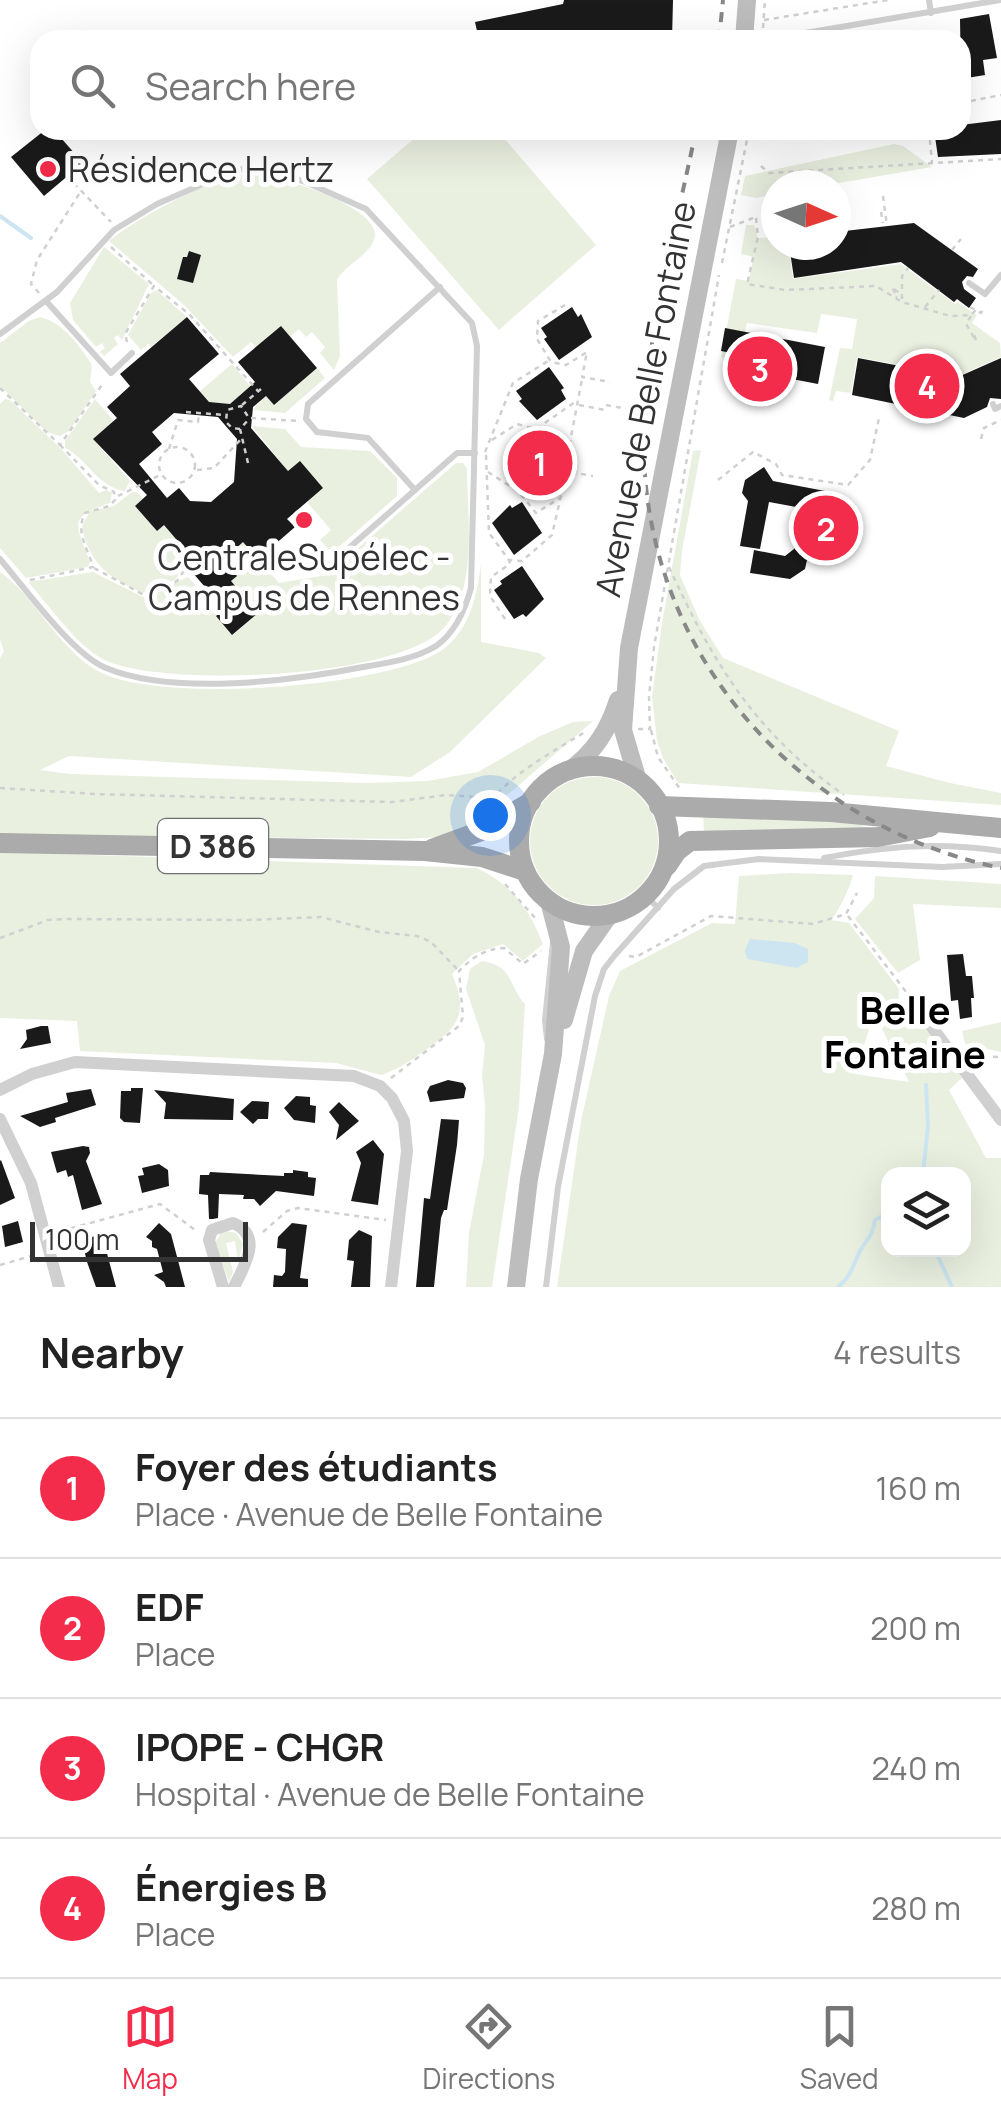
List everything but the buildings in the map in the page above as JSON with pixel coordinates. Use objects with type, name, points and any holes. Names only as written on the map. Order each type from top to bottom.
[{"type":"main road","points":[[745,30],[747,0]]},
{"type":"main road","name":"Avenue de Belle Fontaine","points":[[638,781],[616,730],[675,418],[737,140]]},
{"type":"main road","points":[[553,1054],[561,947],[549,901],[526,871],[519,843],[524,815],[547,783],[569,771],[616,730]]},
{"type":"main road","points":[[569,771],[604,768],[638,781],[660,806],[668,835],[665,865],[654,894]]},
{"type":"main road","points":[[425,851],[480,831],[530,802]]},
{"type":"main road","points":[[660,806],[864,814],[1001,828]]},
{"type":"main road","points":[[549,901],[584,916],[610,914],[633,905],[654,894],[676,851],[690,841],[878,837],[942,824]]},
{"type":"main road","name":"D 386","points":[[0,843],[425,851]]},
{"type":"main road","points":[[425,851],[482,858],[526,871]]},
{"type":"main road","points":[[516,1287],[529,1180],[553,1054],[584,950],[610,914]]},
{"type":"street","points":[[914,1003],[1001,1120]]},
{"type":"street","points":[[0,1090],[32,1074],[75,1062],[354,1076],[380,1086],[392,1098],[404,1122],[407,1151],[391,1287]]},
{"type":"street","points":[[0,1119],[31,1183],[59,1287]]},
{"type":"street","points":[[223,1287],[209,1240],[212,1230],[233,1223],[245,1230],[251,1243],[234,1287]]},
{"type":"lane","points":[[929,0],[931,13]]},
{"type":"lane","points":[[825,30],[1000,0]]},
{"type":"lane","points":[[0,334],[46,300],[114,230],[157,204],[235,170],[262,168],[333,192],[366,209],[476,332],[472,576],[466,605],[454,626],[439,643],[417,654],[298,678],[236,683],[163,679],[108,669],[66,635],[0,559]]},
{"type":"lane","points":[[968,283],[985,294],[1001,275]]},
{"type":"lane","points":[[415,490],[370,439],[313,430],[308,422],[308,404],[440,288]]},
{"type":"lane","points":[[46,300],[111,373],[132,353]]},
{"type":"lane","points":[[298,556],[325,569],[457,453],[475,452]]},
{"type":"lane","points":[[814,860],[866,850],[942,844],[1001,851]]},
{"type":"lane","points":[[546,1287],[558,1187],[595,996],[604,970],[654,894],[674,889],[704,866],[759,859],[942,867],[1001,864]]},
{"type":"path","points":[[763,30],[765,0]]},
{"type":"path","points":[[764,20],[888,0]]},
{"type":"path","points":[[971,102],[1001,95]]},
{"type":"path","points":[[682,790],[658,757],[650,729],[651,673],[729,228],[738,140]]},
{"type":"path","points":[[931,140],[932,163]]},
{"type":"path","points":[[761,166],[769,172],[1001,159]]},
{"type":"path","points":[[66,176],[111,222]]},
{"type":"path","points":[[46,300],[31,284],[37,260],[81,191]]},
{"type":"path","points":[[881,212],[885,224],[883,196]]},
{"type":"path","points":[[729,228],[754,218],[758,237],[747,284],[785,290],[876,286],[902,302],[924,309],[950,316],[972,315]]},
{"type":"path","points":[[952,250],[960,239]]},
{"type":"path","points":[[104,240],[189,314],[260,390],[241,406],[230,408],[226,415],[228,426],[240,430]]},
{"type":"path","points":[[748,256],[749,252],[754,253]]},
{"type":"path","points":[[902,302],[902,276],[908,268]]},
{"type":"path","points":[[132,353],[125,334],[154,286]]},
{"type":"path","points":[[924,309],[938,290]]},
{"type":"path","points":[[565,305],[538,321],[537,338],[550,360],[566,364],[587,352],[567,458],[576,473]]},
{"type":"path","points":[[970,307],[981,313],[984,308]]},
{"type":"path","points":[[974,332],[976,341],[966,324],[976,310]]},
{"type":"path","points":[[550,360],[513,383],[486,452],[488,533],[510,560],[522,561],[552,536],[565,478],[576,473],[594,476]]},
{"type":"path","points":[[60,445],[111,373]]},
{"type":"path","points":[[582,377],[610,382]]},
{"type":"path","points":[[0,388],[116,497]]},
{"type":"path","points":[[0,400],[6,393]]},
{"type":"path","points":[[490,441],[516,424],[536,429],[578,403],[675,418]]},
{"type":"path","points":[[241,406],[250,418],[308,422]]},
{"type":"path","points":[[186,412],[226,415]]},
{"type":"path","points":[[198,413],[198,422],[178,420],[159,463],[161,474],[170,482],[182,483],[194,470],[214,468],[242,438]]},
{"type":"path","points":[[240,430],[250,418]]},
{"type":"path","points":[[718,480],[753,452],[776,464],[782,475],[848,485],[870,460],[879,418]]},
{"type":"path","points":[[981,439],[984,428],[1001,420]]},
{"type":"path","points":[[240,430],[248,463]]},
{"type":"path","points":[[168,449],[186,449],[194,458],[194,470]]},
{"type":"path","points":[[475,452],[486,452]]},
{"type":"path","points":[[486,471],[519,492],[536,513],[560,498]]},
{"type":"path","points":[[93,567],[82,536],[85,513],[112,505],[116,497],[161,474]]},
{"type":"path","points":[[27,580],[93,567],[144,595],[177,582],[192,559]]},
{"type":"path","points":[[505,619],[490,596],[491,577],[510,560]]},
{"type":"path","points":[[668,566],[702,638],[728,680],[785,747],[850,798]]},
{"type":"path","points":[[0,788],[378,801],[446,795],[493,798],[532,766],[584,732],[650,729]]},
{"type":"path","points":[[630,956],[636,957],[711,916],[813,924],[846,914],[857,894]]},
{"type":"path","points":[[846,914],[914,1003]]},
{"type":"path","points":[[0,938],[65,918],[321,916],[380,932],[417,936],[432,942],[459,971],[463,1017],[458,1026],[380,1086]]},
{"type":"path","points":[[459,971],[474,956],[492,949],[504,948],[523,964],[546,946]]},
{"type":"path","points":[[954,1055],[1001,1057]]},
{"type":"path","points":[[45,1235],[160,1204],[209,1240]]},
{"type":"path","points":[[251,1243],[287,1211],[298,1208],[397,1221]]},
{"type":"path","points":[[0,1264],[49,1250]]},
{"type":"green space","points":[[412,140],[506,140],[596,245],[499,330],[367,179]]},
{"type":"green space","points":[[894,144],[932,167],[851,181],[851,170],[773,170]]},
{"type":"green space","points":[[253,173],[327,195],[364,216],[373,228],[371,246],[337,280],[340,356],[334,370],[320,353],[325,347],[312,332],[306,337],[299,329],[290,337],[281,327],[256,347],[251,342],[233,357],[184,305],[109,241],[178,199],[219,181]]},
{"type":"green space","points":[[761,173],[761,197],[741,195],[745,176]]},
{"type":"green space","points":[[746,225],[754,225],[761,238],[761,260],[790,260],[793,279],[901,264],[955,304],[977,315],[972,323],[1000,343],[1001,357],[958,376],[857,357],[851,393],[836,391],[833,401],[829,400],[840,348],[852,349],[857,319],[821,314],[817,333],[747,323],[738,361],[721,357],[736,279],[748,281],[754,257],[741,254]]},
{"type":"green space","points":[[104,247],[149,284],[122,340],[118,335],[114,338],[118,344],[104,356],[100,352],[105,348],[102,343],[96,347],[73,320],[70,303]]},
{"type":"green space","points":[[156,290],[187,317],[151,347],[148,344],[141,350],[128,335]]},
{"type":"green space","points":[[40,317],[63,329],[92,365],[90,382],[96,391],[69,431],[60,436],[47,432],[0,386],[0,343]]},
{"type":"green space","points":[[232,364],[250,386],[230,404],[209,402],[200,391]]},
{"type":"green space","points":[[317,368],[325,378],[285,413],[253,410],[266,396],[274,405]]},
{"type":"green space","points":[[5,399],[62,450],[99,493],[112,493],[110,503],[86,513],[78,524],[90,562],[88,567],[26,578],[0,548],[0,404]]},
{"type":"green space","points":[[95,399],[114,421],[93,439],[130,481],[125,491],[100,479],[65,448],[65,441]]},
{"type":"green space","points":[[252,426],[285,429],[301,447],[370,451],[397,478],[397,496],[332,553],[320,540],[331,530],[307,502],[323,488],[288,471]]},
{"type":"green space","points":[[701,450],[680,575],[699,619],[723,658],[899,731],[886,766],[1001,793],[1001,805],[678,783],[657,741],[652,697],[693,451]]},
{"type":"green space","points":[[456,463],[467,468],[469,528],[467,569],[457,607],[447,624],[424,642],[386,657],[286,673],[182,674],[139,670],[109,662],[87,648],[28,582],[93,572],[143,597],[188,577],[220,612],[216,616],[233,635],[258,613],[231,581],[236,576],[216,552],[243,542],[279,583],[327,575]]},
{"type":"green space","points":[[132,492],[143,498],[135,506],[157,531],[168,521],[190,555],[175,580],[143,593],[102,568],[89,550],[82,526],[90,511],[114,506]]},
{"type":"green space","points":[[481,564],[481,642],[539,653],[546,658],[450,752],[411,777],[69,756],[40,770],[366,783],[427,781],[478,772],[540,736],[573,722],[593,721],[511,792],[479,813],[478,823],[438,837],[406,839],[0,835],[0,658],[4,651],[0,640],[0,572],[25,594],[69,648],[96,670],[125,681],[218,689],[329,682],[419,661],[455,639],[475,598]]},
{"type":"green space","points":[[594,777],[618,782],[639,796],[653,817],[658,841],[653,865],[639,886],[618,900],[594,905],[570,900],[549,886],[535,865],[530,841],[535,817],[549,796],[570,782]]},
{"type":"green space","points":[[703,813],[849,818],[876,833],[704,834]]},
{"type":"green space","points":[[0,852],[477,868],[518,899],[543,944],[523,961],[503,944],[473,954],[452,974],[460,1011],[452,1028],[413,1059],[381,1075],[336,1063],[80,1051],[77,1021],[0,1018]]},
{"type":"green space","points":[[853,875],[831,920],[849,923],[899,989],[898,1009],[872,1020],[855,1074],[909,1082],[882,1029],[888,1021],[913,1010],[962,1078],[949,1090],[986,1158],[1001,1158],[1001,1287],[557,1287],[581,1121],[609,996],[620,971],[712,923],[735,924],[739,876]]},
{"type":"green space","points":[[875,876],[1001,884],[1001,908],[913,904],[920,960],[898,973],[855,919],[874,898]]},
{"type":"green space","points":[[482,961],[505,972],[525,1004],[519,1107],[492,1287],[466,1287],[469,1232],[484,1155],[485,1045],[466,989],[470,969]]},
{"type":"green space","points":[[1001,1022],[1001,1052],[965,1044],[962,1031]]},
{"type":"green space","points":[[226,1231],[236,1233],[243,1244],[238,1262],[235,1241],[226,1243],[233,1272],[229,1282],[215,1243]]},
{"type":"water","points":[[750,939],[795,943],[808,949],[808,962],[797,968],[747,959],[745,950]]},
{"type":"waterway","points":[[0,216],[31,238]]},
{"type":"waterway","points":[[924,1167],[928,1125],[926,1085]]},
{"type":"waterway","points":[[838,1287],[849,1274],[875,1220],[881,1217]]},
{"type":"waterway","points":[[938,1257],[952,1287]]},
{"type":"railway","points":[[720,30],[723,0]]},
{"type":"railway","points":[[694,140],[664,279],[646,391],[649,508],[668,583],[699,651],[742,713],[795,767],[856,812],[926,846],[1001,868]]},
{"type":"place","name":"Résidence Hertz","points":[[48,169]]},
{"type":"place","name":"IPOPE - CHGR","points":[[760,369]]},
{"type":"place","name":"Énergies B","points":[[927,386]]},
{"type":"place","name":"Foyer des étudiants","points":[[540,463]]},
{"type":"place","name":"CentraleSupélec - Campus de Rennes","points":[[304,520]]},
{"type":"place","name":"EDF","points":[[826,528]]},
{"type":"district","name":"Belle Fontaine","points":[[905,1031]]}]
